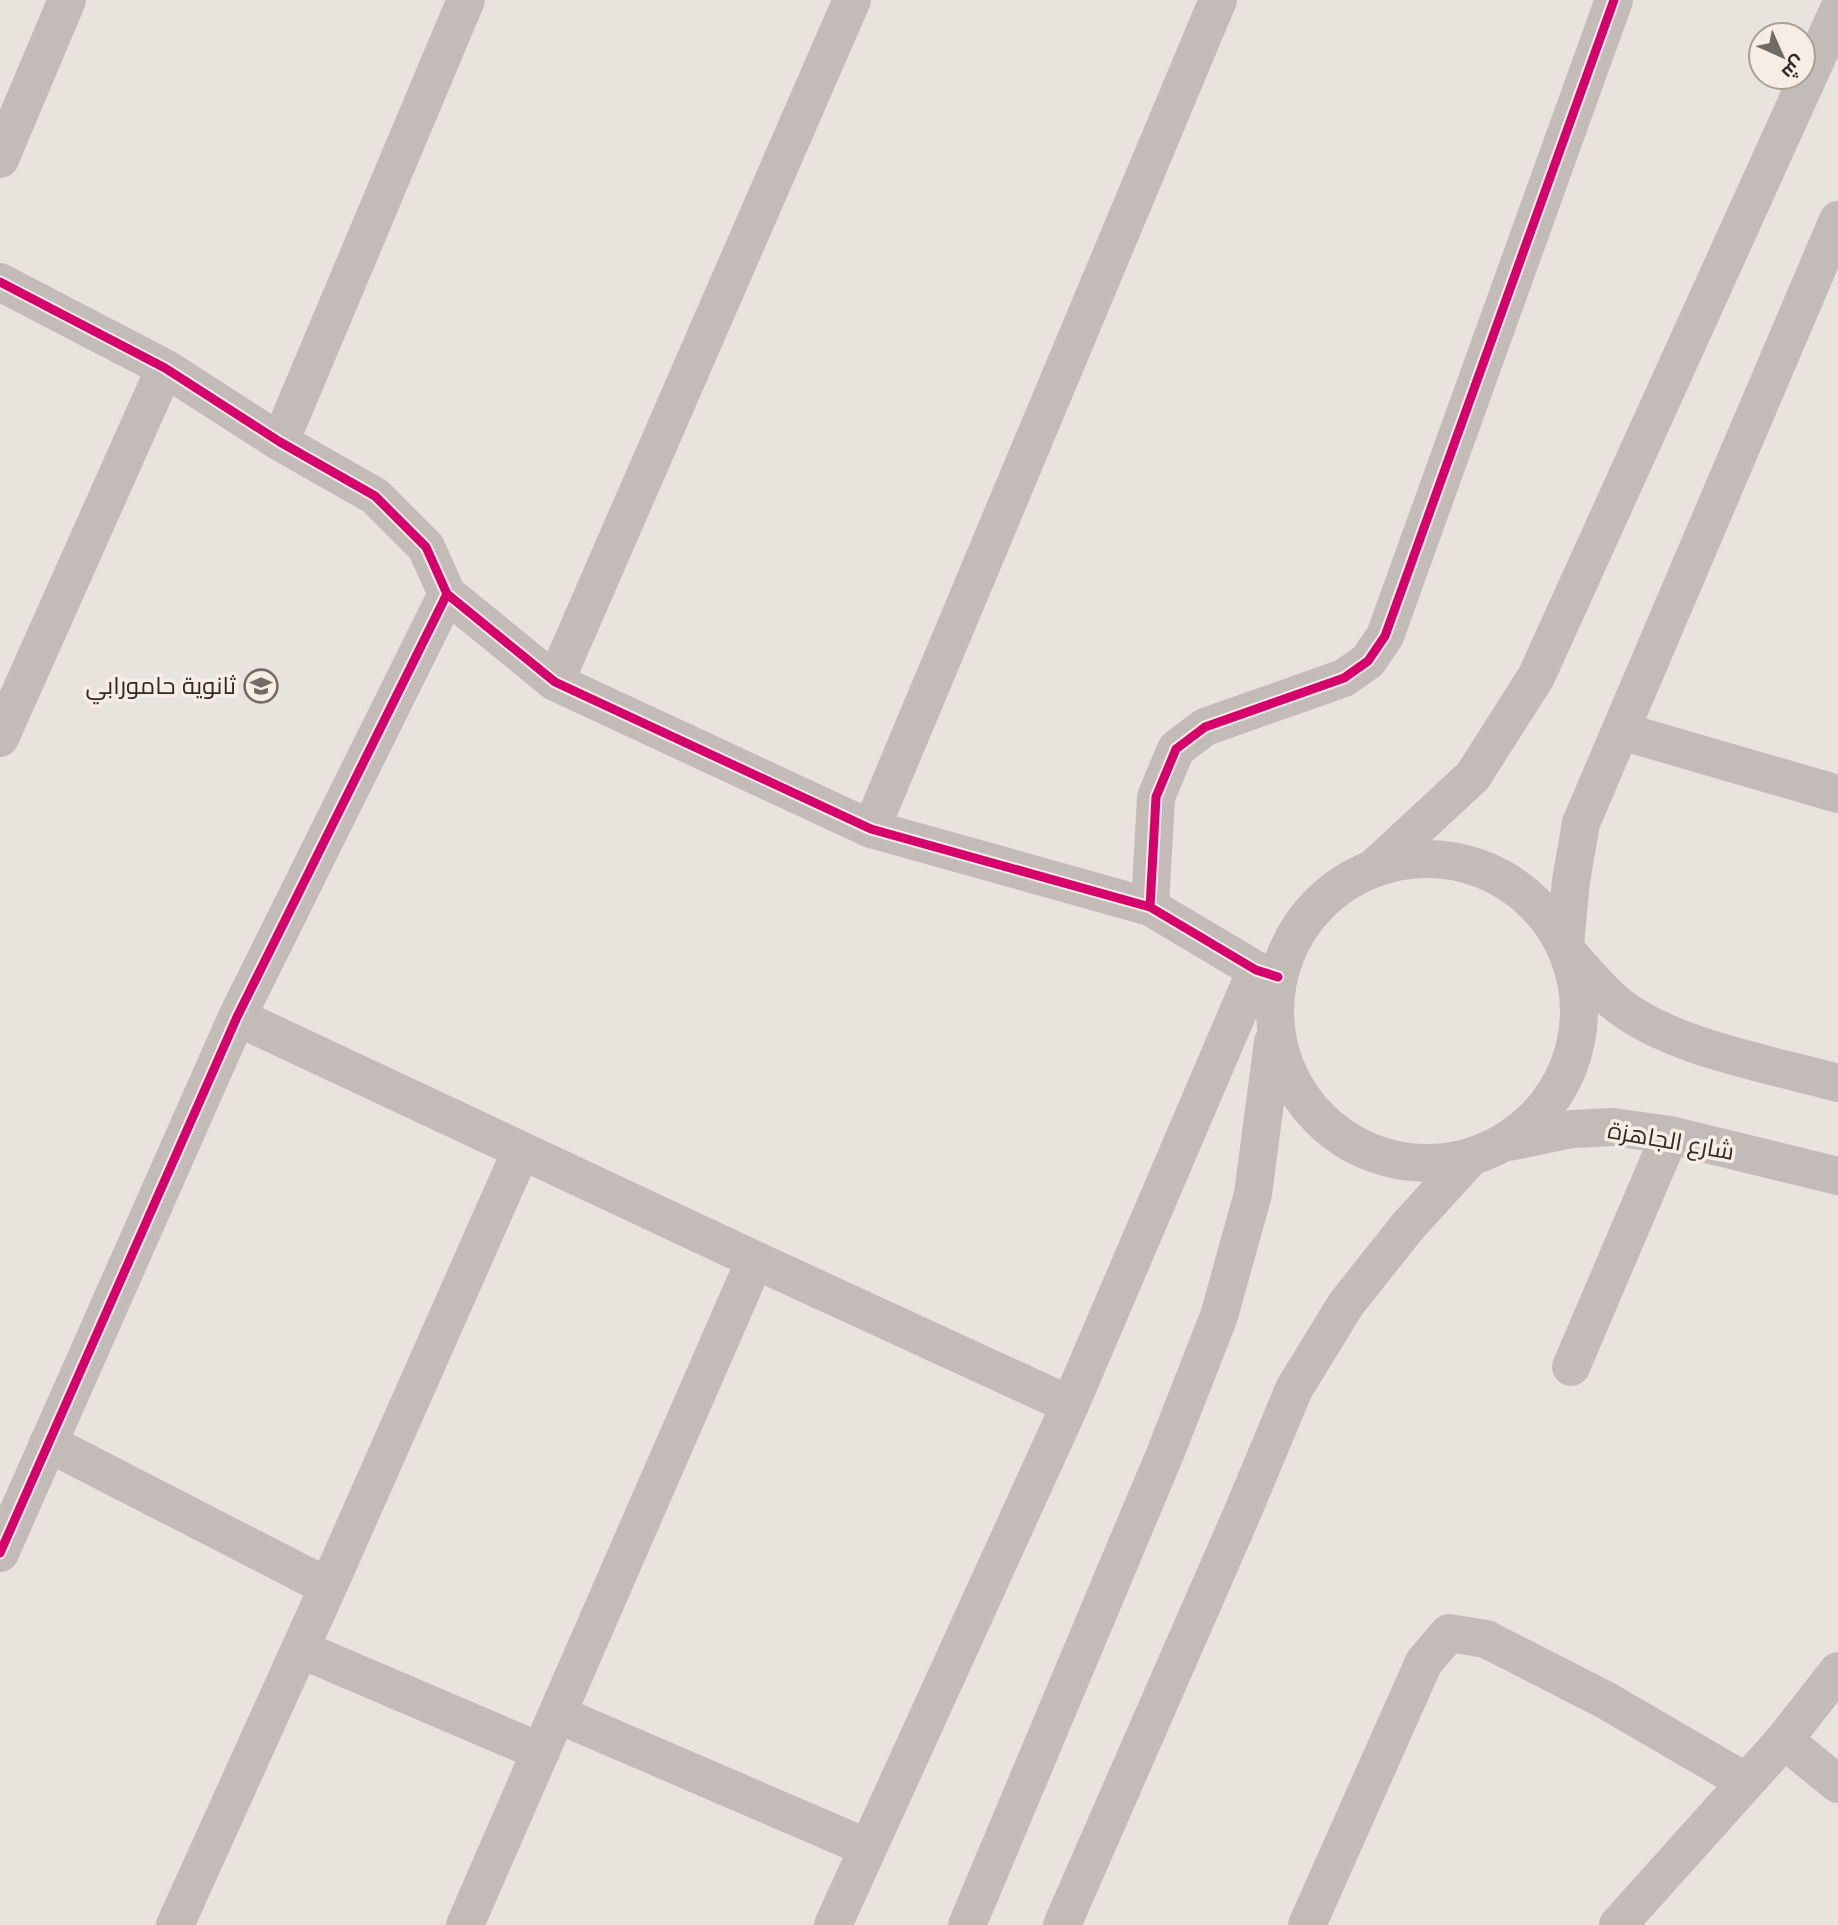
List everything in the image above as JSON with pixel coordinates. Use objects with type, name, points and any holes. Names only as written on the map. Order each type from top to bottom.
[{"type":"street","points":[[0,159],[66,0]]},
{"type":"street","points":[[280,442],[466,0]]},
{"type":"street","points":[[555,682],[852,0]]},
{"type":"street","points":[[871,829],[1218,0]]},
{"type":"street","points":[[1150,907],[1156,797],[1176,749],[1205,727],[1345,678],[1368,661],[1385,636],[1614,0]]},
{"type":"street","points":[[833,1925],[1267,973],[1297,930],[1331,892],[1375,867],[1473,776],[1536,677],[1838,11]]},
{"type":"street","points":[[1062,1925],[1241,1516],[1294,1388],[1346,1304],[1408,1226],[1487,1150],[1545,1109],[1571,1062],[1581,1009],[1568,951],[1571,881],[1581,823],[1838,220]]},
{"type":"street","points":[[0,282],[165,368],[280,442],[375,496],[426,547],[447,594],[555,682],[871,829],[1150,907],[1267,973]]},
{"type":"street","points":[[5,715],[165,368]]},
{"type":"street","points":[[0,1553],[237,1017],[447,594]]},
{"type":"street","points":[[1620,731],[1838,794]]},
{"type":"street","points":[[1375,867],[1431,858],[1486,869],[1533,899],[1568,951],[1613,1001],[1653,1027],[1710,1048],[1838,1083]]},
{"type":"street","points":[[967,1925],[1165,1454],[1219,1316],[1253,1194],[1275,1030],[1267,973]]},
{"type":"street","points":[[237,1017],[1070,1405]]},
{"type":"street","name":"شارع الجاهزة","points":[[1275,1030],[1290,1081],[1322,1123],[1366,1151],[1417,1163],[1487,1150],[1572,1129],[1613,1127],[1670,1135],[1838,1176]]},
{"type":"street","points":[[1571,1367],[1670,1135]]},
{"type":"street","points":[[175,1925],[521,1150]]},
{"type":"street","points":[[465,1925],[755,1260]]},
{"type":"street","points":[[48,1443],[328,1587]]},
{"type":"street","points":[[1307,1925],[1424,1662],[1449,1633],[1486,1639],[1607,1701],[1746,1782]]},
{"type":"street","points":[[300,1649],[541,1752]]},
{"type":"street","points":[[1618,1925],[1784,1741],[1838,1671]]},
{"type":"street","points":[[558,1714],[868,1848]]},
{"type":"street","points":[[1784,1741],[1838,1784]]},
{"type":"cycle path","points":[[1150,907],[1156,797],[1176,749],[1205,727],[1344,678],[1368,661],[1385,636],[1614,0]]},
{"type":"cycle path","points":[[0,282],[165,368],[280,442],[375,496],[426,547],[447,594],[555,682],[871,829],[1150,907],[1256,970],[1278,977]]},
{"type":"cycle path","points":[[0,1553],[237,1017],[447,594]]},
{"type":"place","name":"ثانوية حامورابي","points":[[261,686]]}]
